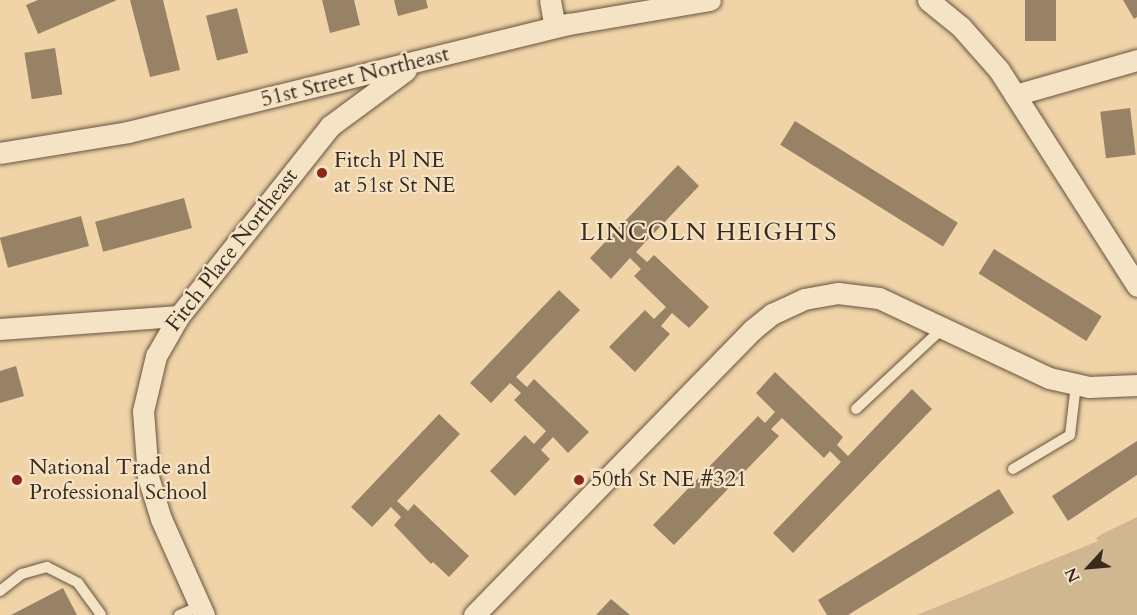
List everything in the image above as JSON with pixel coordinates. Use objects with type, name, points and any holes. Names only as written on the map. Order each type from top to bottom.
[{"type":"street","points":[[550,0],[555,27]]},
{"type":"street","name":"51st Street Northeast","points":[[0,153],[128,132],[555,27],[710,0]]},
{"type":"street","points":[[928,0],[975,40],[1015,95],[1137,286]]},
{"type":"street","name":"Fitch Place Northeast","points":[[202,610],[153,498],[142,433],[150,374],[179,316],[330,126],[394,78],[445,55]]},
{"type":"street","points":[[1015,95],[1137,60]]},
{"type":"street","points":[[474,615],[752,330],[772,314],[812,296],[854,294],[895,303],[1034,372],[1076,385],[1137,385]]},
{"type":"street","points":[[0,329],[179,316]]},
{"type":"lane","points":[[856,409],[945,327]]},
{"type":"lane","points":[[1012,469],[1070,435],[1076,385]]},
{"type":"lane","points":[[0,591],[22,574],[47,567],[78,583],[101,615]]},
{"type":"lane","points":[[179,615],[202,610]]},
{"type":"shaded area","points":[[1137,517],[1137,615],[917,615],[1098,541],[1096,538],[1102,534]]},
{"type":"building","points":[[38,0],[117,0],[38,34],[26,5]]},
{"type":"building","points":[[130,0],[163,0],[180,70],[150,77]]},
{"type":"building","points":[[322,0],[354,0],[360,25],[330,33]]},
{"type":"building","points":[[394,0],[426,0],[428,8],[398,16]]},
{"type":"building","points":[[1025,0],[1056,0],[1056,41],[1025,41]]},
{"type":"building","points":[[1123,0],[1137,0],[1137,17],[1134,19]]},
{"type":"building","points":[[237,8],[248,53],[217,60],[206,16]]},
{"type":"building","points":[[55,48],[62,94],[32,99],[24,53]]},
{"type":"building","points":[[1130,108],[1136,155],[1106,158],[1100,112]]},
{"type":"building","points":[[795,121],[958,223],[943,246],[780,145]]},
{"type":"building","points":[[678,165],[699,186],[636,252],[647,262],[654,255],[709,307],[689,328],[672,313],[661,326],[670,334],[635,372],[609,347],[645,310],[654,319],[666,307],[634,276],[641,269],[630,258],[611,279],[590,258]]},
{"type":"building","points":[[184,198],[192,228],[103,252],[95,222]]},
{"type":"building","points":[[81,216],[89,246],[8,268],[0,238]]},
{"type":"building","points":[[994,249],[1102,316],[1086,341],[979,274]]},
{"type":"building","points":[[559,290],[580,310],[516,377],[527,387],[534,379],[589,432],[568,453],[553,437],[541,450],[550,459],[515,496],[490,471],[525,435],[534,444],[546,431],[514,400],[521,393],[510,383],[491,403],[470,383]]},
{"type":"building","points":[[16,366],[24,396],[0,403],[0,371]]},
{"type":"building","points":[[775,372],[843,437],[837,445],[848,456],[912,389],[932,409],[793,553],[773,533],[841,462],[830,451],[824,458],[782,418],[771,429],[779,436],[674,545],[653,525],[758,416],[765,423],[775,412],[756,393]]},
{"type":"building","points":[[439,414],[460,434],[397,501],[408,511],[414,504],[469,556],[449,577],[433,562],[431,564],[394,525],[401,517],[391,507],[372,527],[351,507]]},
{"type":"building","points":[[1137,441],[1137,475],[1068,521],[1052,496]]},
{"type":"building","points":[[999,489],[1014,513],[848,615],[827,615],[818,600]]},
{"type":"building","points":[[63,588],[77,615],[11,615]]},
{"type":"building","points":[[611,599],[630,615],[596,615]]},
{"type":"place","name":"Fitch Pl NE at 51st St NE","points":[[322,173]]},
{"type":"place","name":"National Trade and Professional School","points":[[17,480]]},
{"type":"place","name":"50th St NE #321","points":[[579,480]]},
{"type":"district","name":"LINCOLN HEIGHTS","points":[[709,233]]}]
